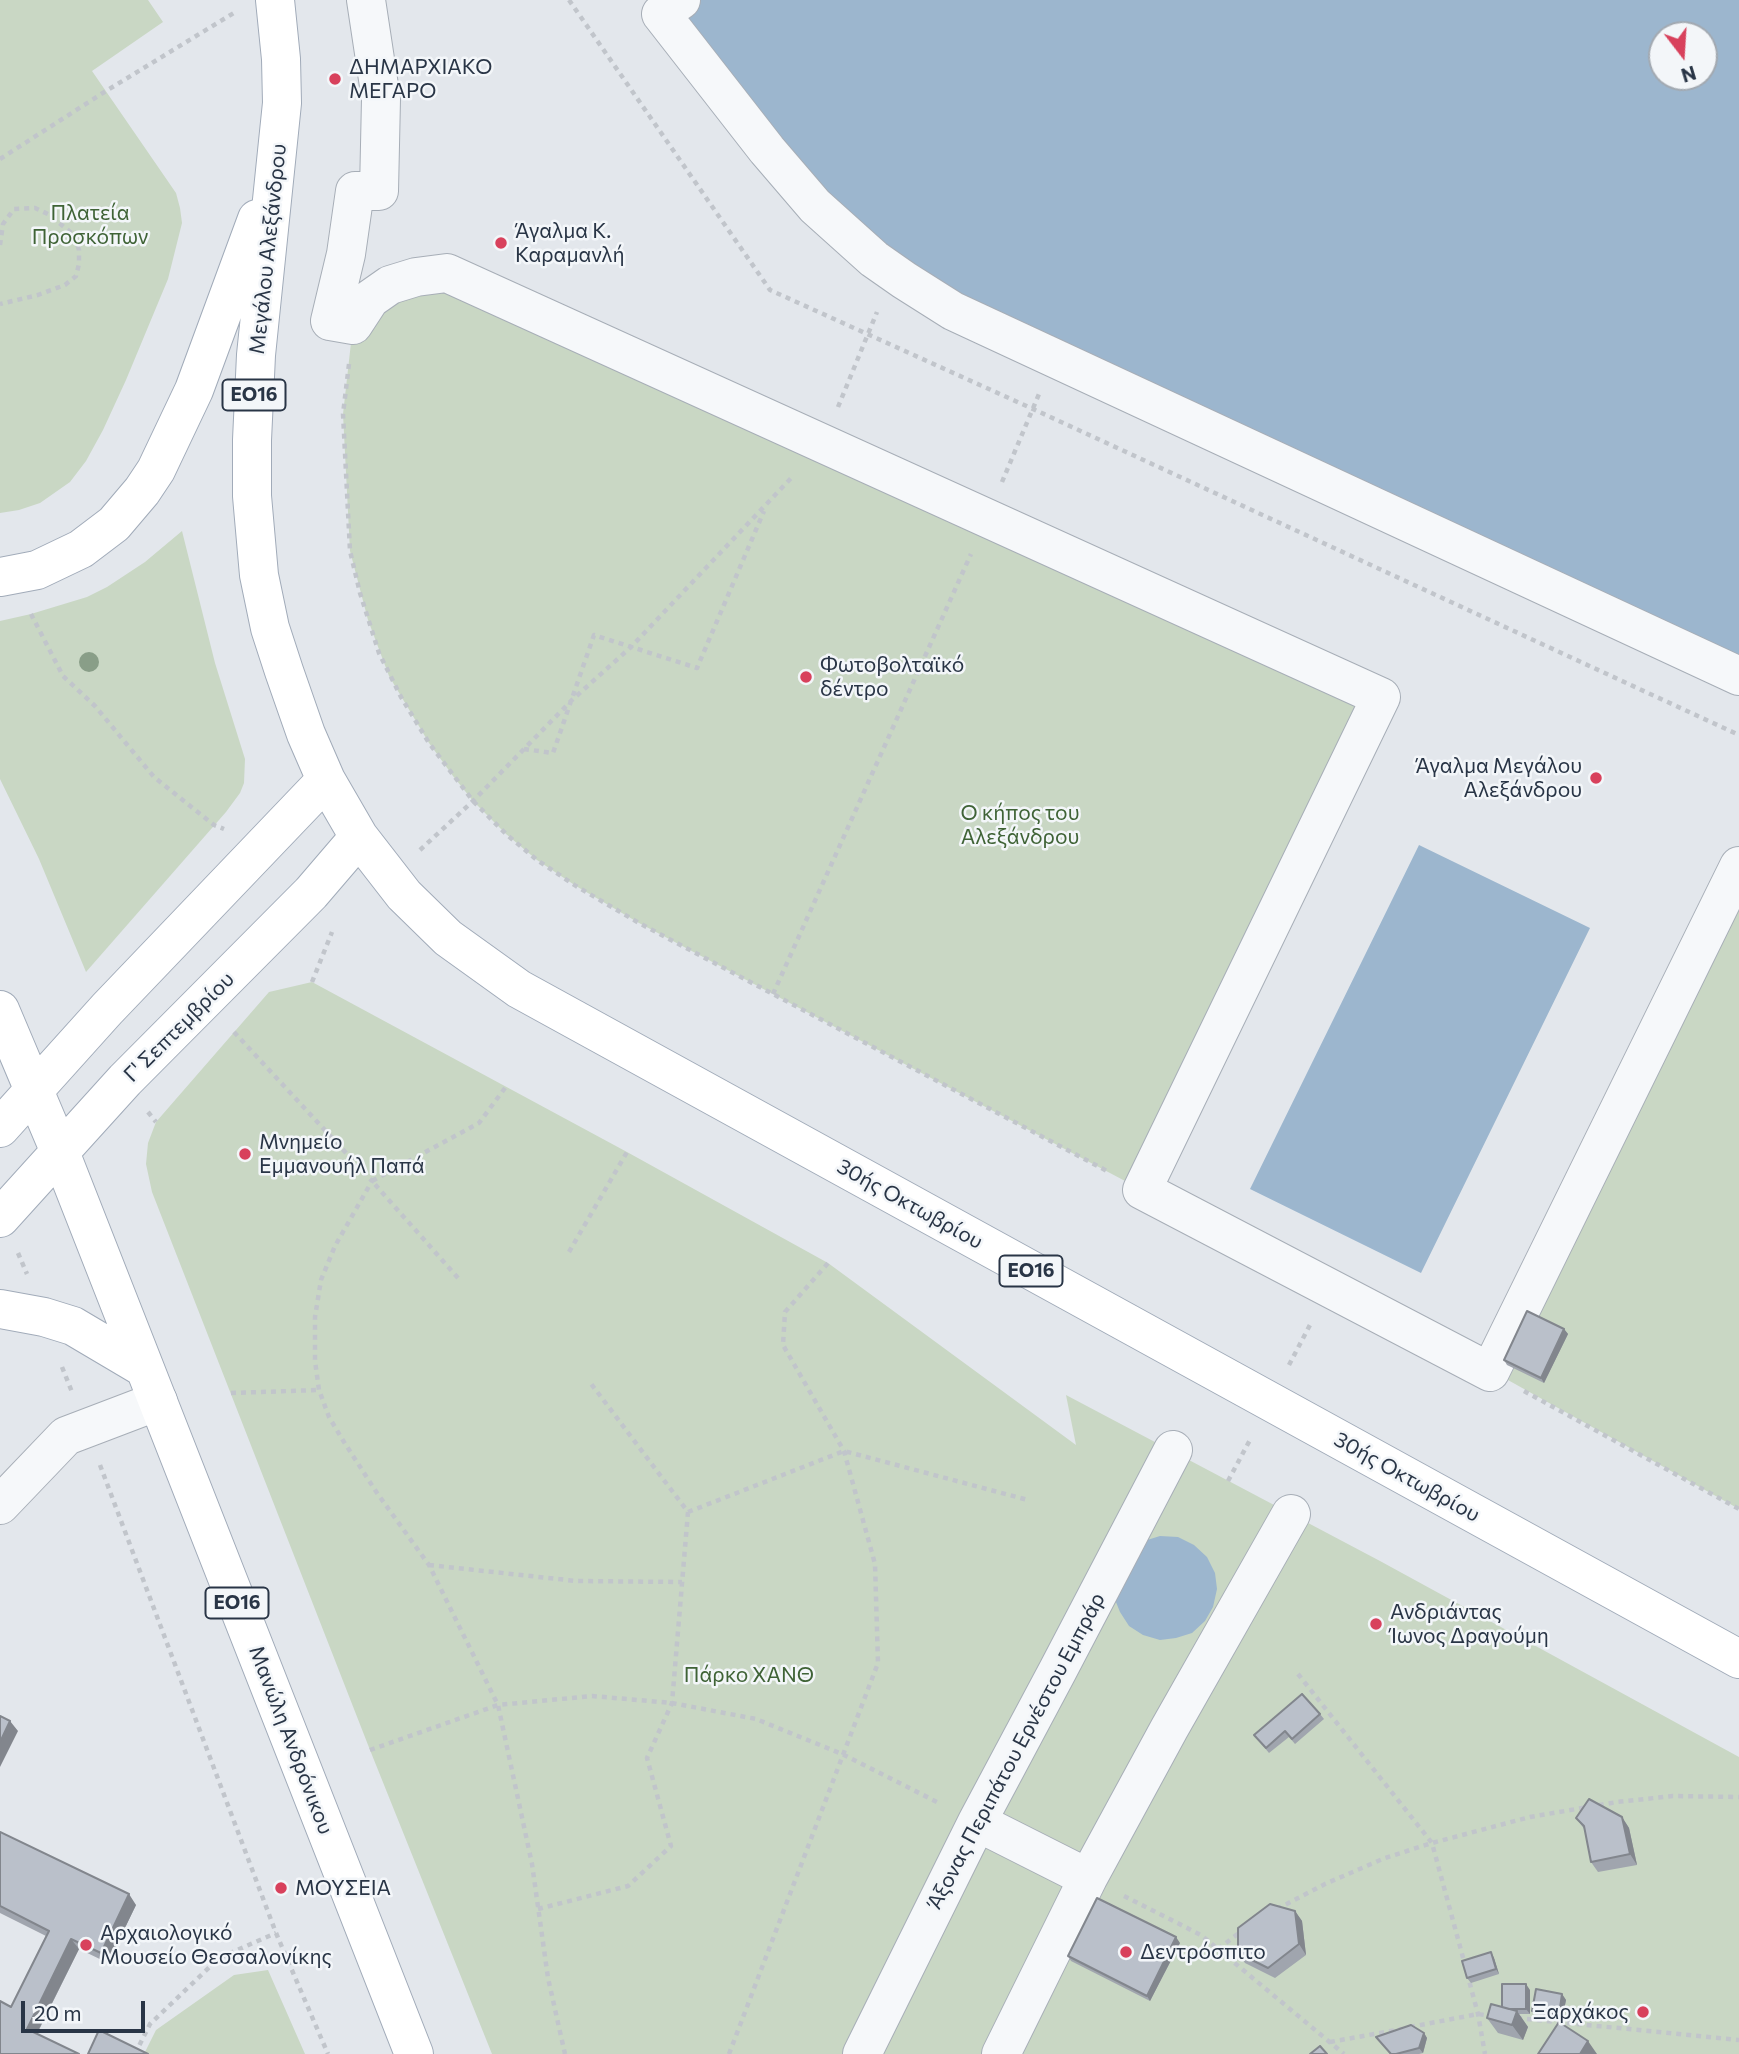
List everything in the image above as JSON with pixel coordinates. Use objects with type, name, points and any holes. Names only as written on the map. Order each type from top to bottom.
[{"type":"main road","name":"Μεγάλου Αλεξάνδρου","points":[[259,4],[281,59],[282,103],[256,355],[252,440],[255,535],[259,575],[270,628],[306,734],[326,780]]},
{"type":"main road","points":[[0,577],[37,570],[81,549],[114,524],[152,476],[194,390],[276,168]]},
{"type":"main road","points":[[0,1128],[107,1009],[326,780]]},
{"type":"main road","name":"30ής Οκτωβρίου","points":[[326,780],[359,837],[389,879],[422,914],[473,957],[519,989],[1739,1659]]},
{"type":"main road","name":"Γ' Σεπτεμβρίου","points":[[1,1217],[125,1080],[311,893],[359,837]]},
{"type":"main road","name":"ΕΟ16","points":[[0,1010],[60,1152]]},
{"type":"main road","name":"Μανώλη Ανδρόνικου","points":[[60,1152],[414,2054]]},
{"type":"main road","points":[[0,1309],[44,1317],[73,1326],[151,1384]]},
{"type":"street","points":[[366,0],[381,99],[379,191],[355,191],[346,254],[330,321],[353,325],[370,299],[390,285],[416,277],[447,273],[1381,697],[1142,1190],[1490,1372],[1739,866]]},
{"type":"street","points":[[681,0],[661,14],[815,206],[892,272],[953,311],[1739,676]]},
{"type":"street","points":[[0,1504],[66,1436],[87,1429],[151,1384]]},
{"type":"street","name":"Άξονας Περιπάτου Ερνέστου Εμπράρ","points":[[862,2054],[976,1822],[1172,1450]]},
{"type":"street","points":[[1001,2054],[1088,1878],[1291,1514]]},
{"type":"street","points":[[976,1822],[1088,1878]]},
{"type":"path","points":[[0,159],[106,90],[259,4]]},
{"type":"path","points":[[0,245],[3,224],[14,209],[36,208],[74,235],[79,250],[79,264],[75,275],[65,285],[0,304]]},
{"type":"path","points":[[473,801],[572,700],[631,647],[823,444],[892,272]]},
{"type":"path","points":[[353,325],[343,414],[350,551],[360,593],[379,653],[395,686],[429,743],[473,801],[515,842],[576,886],[639,923],[1142,1190]]},
{"type":"path","points":[[773,994],[987,518],[1054,358]]},
{"type":"path","points":[[524,749],[554,753],[594,635],[697,668],[766,507]]},
{"type":"path","points":[[31,614],[63,677],[95,706],[154,777],[214,825]]},
{"type":"path","points":[[234,1032],[458,1278]]},
{"type":"path","points":[[505,1087],[479,1123],[372,1181],[335,1246],[321,1280],[315,1317],[314,1361],[319,1390],[329,1417],[377,1493],[429,1565],[498,1705],[532,1864],[548,1978],[565,2054]]},
{"type":"path","points":[[569,1252],[627,1152]]},
{"type":"path","points":[[1,1217],[44,1317],[276,1933],[328,2054]]},
{"type":"path","points":[[729,2054],[878,1663],[876,1564],[844,1451],[783,1345],[785,1312],[828,1263]]},
{"type":"path","points":[[1490,1372],[1739,1509]]},
{"type":"path","points":[[538,1909],[628,1886],[671,1846],[647,1758],[672,1703],[688,1512],[589,1381]]},
{"type":"path","points":[[231,1394],[319,1390]]},
{"type":"path","points":[[688,1512],[844,1451],[1028,1500]]},
{"type":"path","points":[[429,1565],[576,1581],[682,1582]]},
{"type":"path","points":[[1298,1674],[1432,1843],[1478,2014],[1485,2054]]},
{"type":"path","points":[[370,1749],[498,1705],[592,1696],[672,1703],[756,1719],[842,1754],[976,1822]]},
{"type":"path","points":[[1267,1914],[1325,1884],[1385,1858],[1530,1817],[1617,1802],[1673,1796],[1739,1797]]},
{"type":"path","points":[[1088,1878],[1201,1935],[1344,2054]]},
{"type":"path","points":[[1219,1949],[1247,1927]]},
{"type":"path","points":[[135,2054],[150,2024],[219,1958],[276,1933]]},
{"type":"path","points":[[1330,2042],[1478,2014],[1492,2016]]},
{"type":"path","points":[[1505,2017],[1739,2040]]},
{"type":"green space","name":"Πλατεία Προσκόπων","points":[[0,0],[148,0],[163,22],[92,71],[176,193],[182,223],[168,279],[126,380],[86,461],[70,482],[40,503],[0,513]]},
{"type":"green space","name":"Ο κήπος του Αλεξάνδρου","points":[[416,277],[1381,697],[1142,1190],[639,923],[576,886],[537,860],[506,834],[473,801],[453,776],[429,743],[389,676],[368,620],[350,551],[343,414],[353,325]]},
{"type":"green space","points":[[182,531],[215,663],[245,759],[244,783],[226,812],[86,972],[39,859],[0,779],[0,621],[87,597],[145,562]]},
{"type":"green space","points":[[1739,866],[1739,1509],[1490,1370]]},
{"type":"green space","name":"Πάρκο ΧΑΝΘ","points":[[312,982],[828,1263],[1076,1445],[1066,1395],[1380,1561],[1739,1757],[1739,2054],[492,2054],[152,1192],[146,1164],[148,1143],[156,1122],[269,992]]},
{"type":"green space","points":[[268,1970],[305,2054],[144,2054],[156,2030],[234,1975]]},
{"type":"water","points":[[701,0],[1739,0],[1739,665],[1035,340],[871,244],[676,17]]},
{"type":"water","points":[[1419,845],[1590,928],[1421,1273],[1250,1189]]},
{"type":"water","points":[[1160,1536],[1178,1537],[1194,1545],[1207,1557],[1215,1573],[1217,1589],[1213,1607],[1205,1621],[1192,1633],[1160,1640],[1143,1635],[1129,1626],[1114,1597],[1144,1541]]},
{"type":"building","points":[[1527,1311],[1564,1329],[1541,1378],[1504,1360]]},
{"type":"building","points":[[1302,1694],[1320,1714],[1292,1739],[1285,1731],[1266,1748],[1254,1735]]},
{"type":"building","points":[[0,1716],[10,1721],[0,1742]]},
{"type":"building","points":[[1589,1799],[1622,1817],[1630,1854],[1591,1862],[1584,1826],[1576,1818]]},
{"type":"building","name":"Αρχαιολογικό Μουσείο Θεσσαλονίκης","points":[[0,1832],[129,1894],[101,1953],[71,1939],[27,2029],[79,2054],[0,2054],[0,2001],[11,2007],[49,1931],[0,1906]]},
{"type":"building","name":"Δεντρόσπιτο","points":[[1097,1898],[1176,1937],[1147,1996],[1068,1956]]},
{"type":"building","points":[[1270,1904],[1295,1911],[1299,1944],[1268,1968],[1238,1953],[1238,1928]]},
{"type":"building","points":[[1491,1952],[1496,1969],[1467,1978],[1462,1961]]},
{"type":"building","points":[[1502,1984],[1526,1984],[1526,2009],[1502,2007]]},
{"type":"building","points":[[1536,1989],[1562,1994],[1559,2015],[1532,2011]]},
{"type":"building","points":[[1491,2004],[1517,2011],[1512,2025],[1487,2018]]},
{"type":"building","points":[[1559,2022],[1588,2041],[1580,2054],[1538,2054]]},
{"type":"building","points":[[1411,2025],[1424,2033],[1419,2048],[1391,2054],[1376,2037]]},
{"type":"building","points":[[99,2030],[148,2054],[88,2054]]},
{"type":"building","points":[[1320,2046],[1327,2054],[1310,2054]]},
{"type":"place","name":"ΔΗΜΑΡΧΙΑΚΟ ΜΕΓΑΡΟ","points":[[335,79]]},
{"type":"place","name":"Άγαλμα Κ. Καραμανλή","points":[[501,243]]},
{"type":"place","name":"Φωτοβολταϊκό δέντρο","points":[[806,677]]},
{"type":"place","name":"Άγαλμα Μεγάλου Αλεξάνδρου","points":[[1596,778]]},
{"type":"place","name":"Μνημείο Εμμανουήλ Παπά","points":[[245,1154]]},
{"type":"place","name":"Ανδριάντας Ίωνος Δραγούμη","points":[[1376,1624]]},
{"type":"place","name":"ΜΟΥΣΕΙΑ","points":[[281,1888]]},
{"type":"place","name":"Αρχαιολογικό Μουσείο Θεσσαλονίκης","points":[[86,1945]]},
{"type":"place","name":"Δεντρόσπιτο","points":[[1126,1952]]},
{"type":"place","name":"Ξαρχάκος","points":[[1643,2012]]}]
